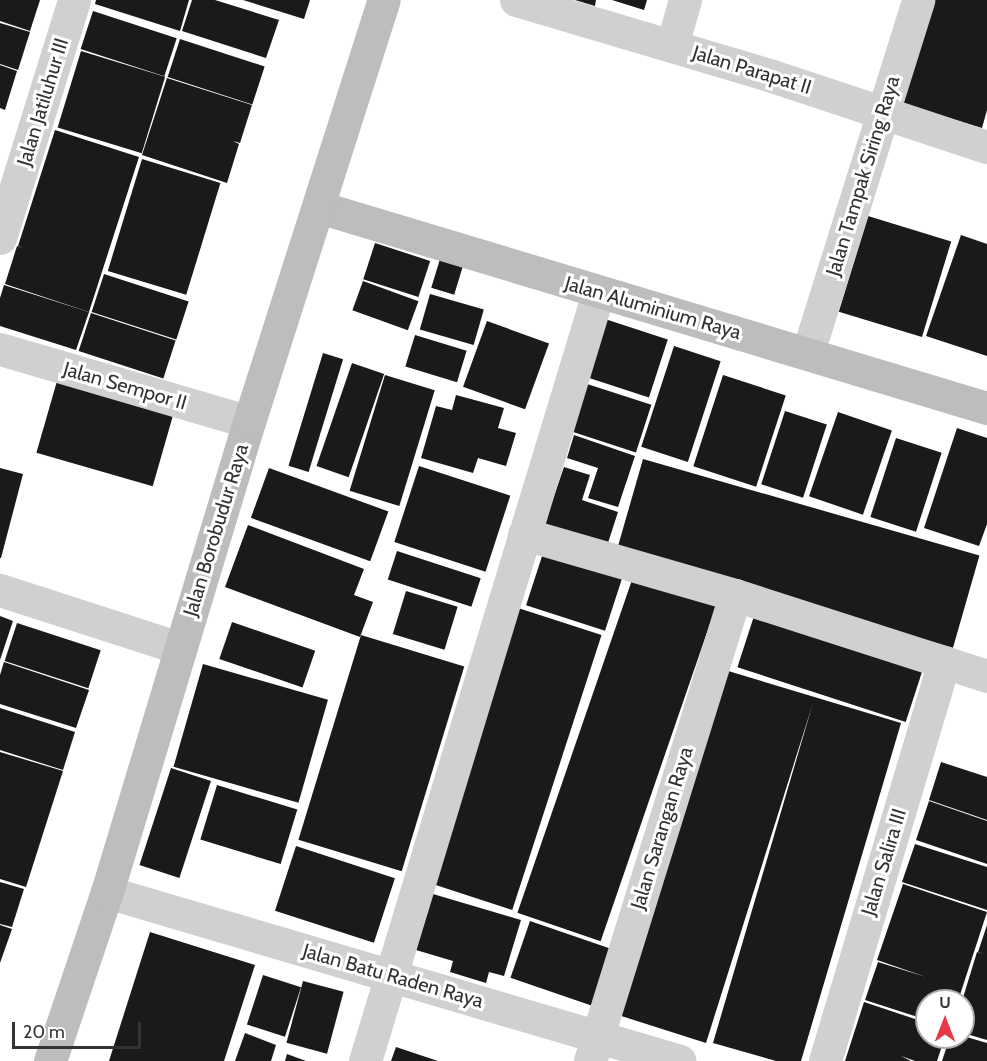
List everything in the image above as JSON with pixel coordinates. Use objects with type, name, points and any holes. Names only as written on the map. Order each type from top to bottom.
[{"type":"street","name":"Jalan Jatiluhur III","points":[[0,238],[74,0]]},
{"type":"street","name":"Jalan Borobudur Raya","points":[[50,1061],[106,892],[249,422],[384,0]]},
{"type":"street","name":"Jalan Parapat II","points":[[516,0],[672,45],[987,147]]},
{"type":"street","points":[[672,45],[685,0]]},
{"type":"street","name":"Jalan Tampak Siring Raya","points":[[808,352],[918,0]]},
{"type":"street","name":"Jalan Aluminium Raya","points":[[319,207],[598,293],[808,352],[987,408]]},
{"type":"street","points":[[365,1061],[598,293]]},
{"type":"street","name":"Jalan Sempor II","points":[[0,350],[249,422]]},
{"type":"street","points":[[524,534],[735,595],[987,676]]},
{"type":"street","points":[[0,590],[180,648]]},
{"type":"street","name":"Jalan Sarangan Raya","points":[[593,1048],[735,595]]},
{"type":"street","name":"Jalan Salira III","points":[[825,1061],[944,662]]},
{"type":"street","name":"Jalan Batu Raden Raya","points":[[106,892],[390,975],[593,1048],[680,1061]]},
{"type":"building","points":[[0,0],[40,0],[30,31],[0,21]]},
{"type":"building","points":[[96,0],[189,0],[180,31],[95,4]]},
{"type":"building","points":[[192,0],[215,0],[279,20],[266,58],[182,31]]},
{"type":"building","points":[[243,0],[310,0],[304,19]]},
{"type":"building","points":[[575,0],[596,0],[595,6]]},
{"type":"building","points":[[612,0],[647,0],[644,10]]},
{"type":"building","points":[[927,0],[987,0],[987,110],[982,128],[896,102]]},
{"type":"building","points":[[93,11],[177,38],[164,76],[81,49]]},
{"type":"building","points":[[0,23],[30,32],[18,70],[0,64]]},
{"type":"building","points":[[180,39],[265,67],[252,105],[168,77]]},
{"type":"building","points":[[81,51],[165,77],[142,153],[58,128]]},
{"type":"building","points":[[0,65],[17,71],[5,110],[0,108]]},
{"type":"building","points":[[167,78],[252,105],[240,143],[233,141],[239,144],[227,183],[142,155]]},
{"type":"building","points":[[55,130],[139,157],[89,312],[5,284],[17,246],[23,248],[18,246]]},
{"type":"building","points":[[142,159],[220,183],[186,295],[108,271]]},
{"type":"building","points":[[868,216],[951,241],[922,337],[839,312]]},
{"type":"building","points":[[961,235],[987,244],[987,356],[926,336]]},
{"type":"building","points":[[375,243],[430,261],[418,297],[363,279]]},
{"type":"building","points":[[440,259],[463,266],[454,295],[431,288]]},
{"type":"building","points":[[104,274],[189,302],[176,340],[92,312]]},
{"type":"building","points":[[363,281],[418,301],[408,330],[352,310]]},
{"type":"building","points":[[4,285],[89,312],[76,350],[0,326],[0,298]]},
{"type":"building","points":[[430,294],[484,309],[474,345],[420,330]]},
{"type":"building","points":[[91,313],[176,341],[163,379],[79,351]]},
{"type":"building","points":[[605,319],[668,339],[649,397],[586,377]]},
{"type":"building","points":[[487,321],[549,344],[525,409],[463,387]]},
{"type":"building","points":[[415,335],[467,351],[457,382],[405,367]]},
{"type":"building","points":[[674,346],[721,361],[688,462],[641,447]]},
{"type":"building","points":[[323,353],[343,359],[309,472],[289,466]]},
{"type":"building","points":[[352,363],[384,374],[349,477],[317,466]]},
{"type":"building","points":[[59,374],[175,407],[153,486],[36,453]]},
{"type":"building","points":[[385,375],[435,390],[399,506],[350,491]]},
{"type":"building","points":[[723,375],[786,395],[756,487],[693,466]]},
{"type":"building","points":[[581,382],[651,405],[636,452],[566,430]]},
{"type":"building","points":[[456,395],[504,408],[498,428],[516,433],[506,466],[478,458],[473,473],[421,458],[436,406],[452,410]]},
{"type":"building","points":[[785,411],[827,425],[803,498],[761,484]]},
{"type":"building","points":[[838,412],[892,431],[863,515],[809,496]]},
{"type":"building","points":[[957,428],[987,438],[987,524],[979,546],[924,528]]},
{"type":"building","points":[[574,435],[635,456],[618,507],[588,498],[598,468],[567,458]]},
{"type":"building","points":[[896,438],[942,453],[916,532],[870,517]]},
{"type":"building","points":[[643,459],[979,555],[953,648],[617,551]]},
{"type":"building","points":[[419,466],[510,496],[486,572],[394,542]]},
{"type":"building","points":[[564,467],[590,475],[582,500],[618,512],[607,546],[544,525]]},
{"type":"building","points":[[0,468],[23,474],[1,558],[0,558]]},
{"type":"building","points":[[269,468],[388,511],[370,561],[251,518]]},
{"type":"building","points":[[248,525],[364,569],[354,595],[373,602],[360,637],[225,587]]},
{"type":"building","points":[[544,550],[623,576],[605,631],[526,605]]},
{"type":"building","points":[[397,551],[481,578],[471,607],[388,580]]},
{"type":"building","points":[[633,577],[716,606],[601,941],[517,913]]},
{"type":"building","points":[[406,591],[458,607],[444,650],[393,634]]},
{"type":"building","points":[[515,607],[602,635],[512,910],[426,882]]},
{"type":"building","points":[[755,613],[923,668],[906,722],[737,667]]},
{"type":"building","points":[[0,616],[13,621],[0,660]]},
{"type":"building","points":[[232,622],[315,651],[303,688],[219,659]]},
{"type":"building","points":[[17,623],[101,650],[88,688],[5,661]]},
{"type":"building","points":[[361,635],[464,667],[402,871],[298,840]]},
{"type":"building","points":[[4,662],[89,690],[76,728],[0,704],[0,675]]},
{"type":"building","points":[[203,664],[328,700],[298,803],[174,767]]},
{"type":"building","points":[[725,670],[901,723],[801,1061],[776,1061],[713,1043],[813,703],[706,1043],[615,1014]]},
{"type":"building","points":[[0,708],[75,732],[63,770],[0,750]]},
{"type":"building","points":[[0,752],[63,771],[26,887],[0,879]]},
{"type":"building","points":[[941,762],[987,777],[987,820],[929,800]]},
{"type":"building","points":[[171,768],[211,781],[179,878],[139,865]]},
{"type":"building","points":[[217,785],[297,810],[281,864],[200,840]]},
{"type":"building","points":[[929,801],[987,821],[987,864],[916,840]]},
{"type":"building","points":[[915,844],[987,867],[987,910],[902,882]]},
{"type":"building","points":[[296,846],[395,878],[374,943],[275,911]]},
{"type":"building","points":[[0,882],[24,889],[12,927],[0,924]]},
{"type":"building","points":[[903,884],[987,912],[962,989],[915,989],[915,1016],[865,1000],[878,962],[926,977],[877,960]]},
{"type":"building","points":[[433,894],[521,920],[504,976],[489,972],[486,983],[450,972],[453,961],[416,950]]},
{"type":"building","points":[[530,921],[612,949],[593,1006],[510,978]]},
{"type":"building","points":[[0,925],[12,929],[0,963]]},
{"type":"building","points":[[987,925],[987,1040],[975,1036],[975,989],[966,989],[977,952],[984,954],[978,952]]},
{"type":"building","points":[[150,932],[255,965],[224,1061],[109,1061]]},
{"type":"building","points":[[263,975],[301,987],[285,1037],[247,1024]]},
{"type":"building","points":[[303,981],[344,992],[327,1054],[286,1043]]},
{"type":"building","points":[[864,1002],[915,1019],[915,1049],[941,1049],[937,1061],[915,1061],[901,1056],[911,1061],[845,1061]]},
{"type":"building","points":[[245,1033],[276,1045],[271,1061],[235,1061]]},
{"type":"building","points":[[975,1040],[987,1043],[987,1061],[942,1061],[946,1049],[975,1049]]},
{"type":"building","points":[[396,1047],[438,1061],[391,1061]]},
{"type":"building","points":[[287,1054],[306,1061],[285,1061]]}]
